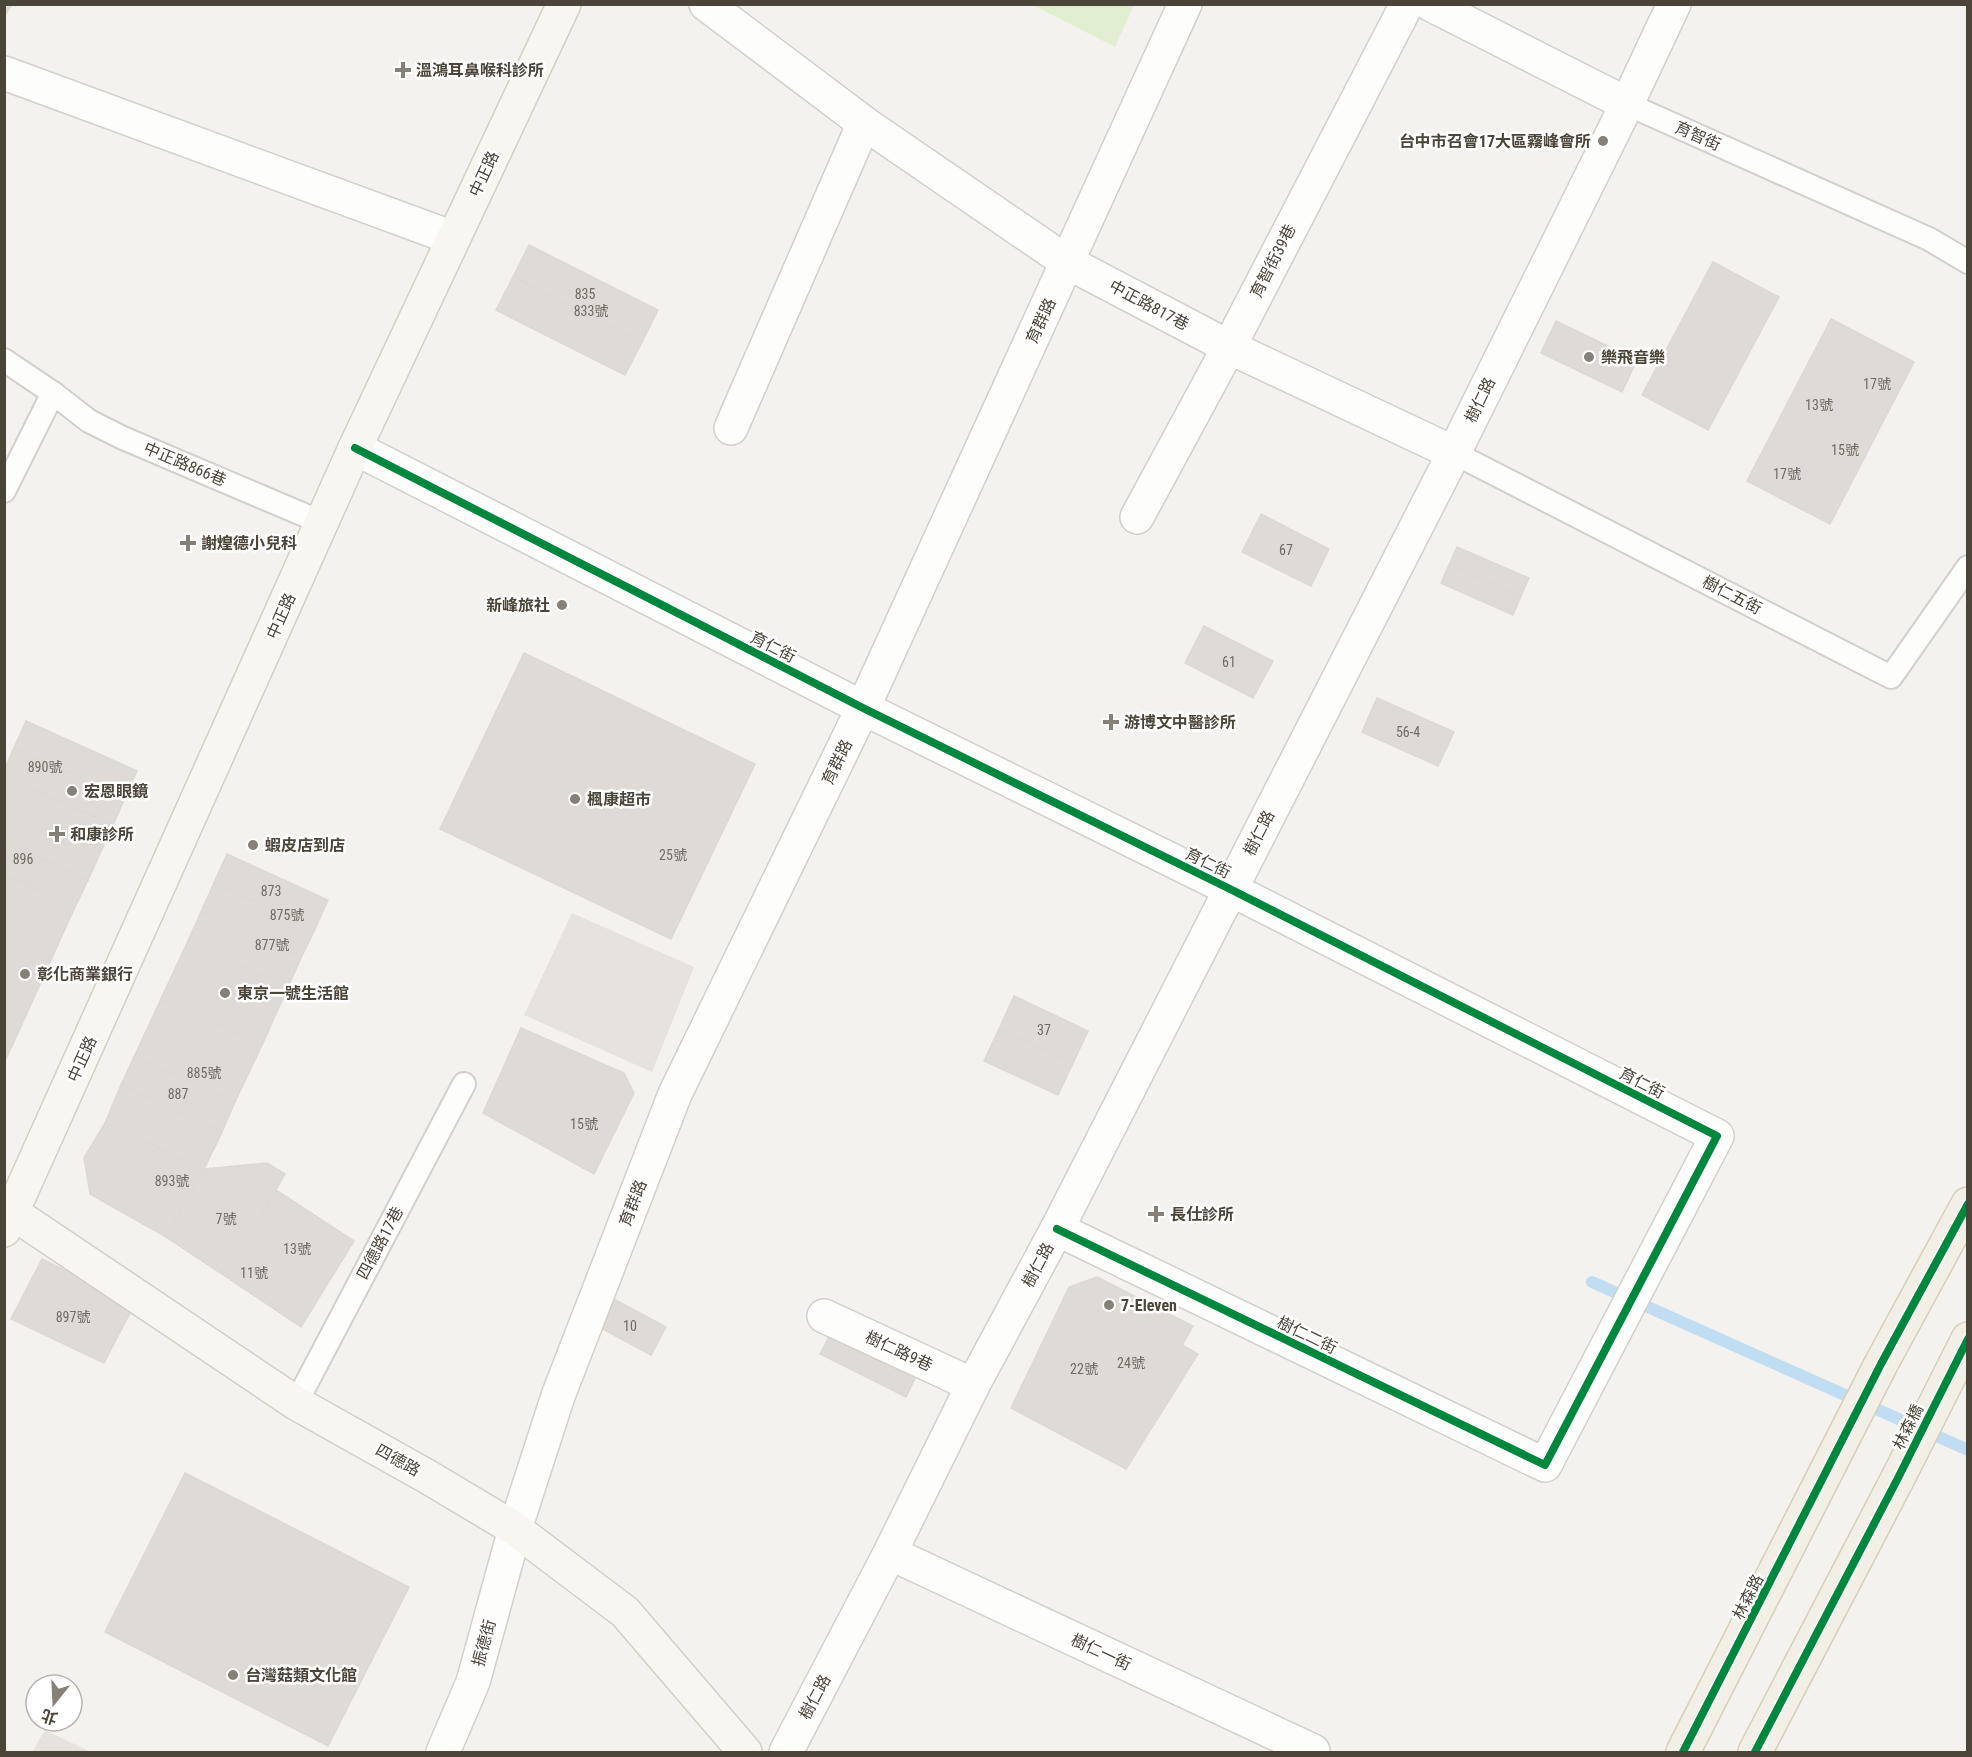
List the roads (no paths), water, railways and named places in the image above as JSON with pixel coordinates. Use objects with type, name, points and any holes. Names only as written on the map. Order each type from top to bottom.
[{"type":"main road","name":"林森路","points":[[1683,1752],[1881,1364],[1968,1204]]},
{"type":"main road","name":"林森橋","points":[[1755,1752],[1968,1339]]},
{"type":"street","name":"中正路","points":[[7,1216],[323,523],[355,448],[564,4]]},
{"type":"street","name":"中正路817巷","points":[[706,4],[864,123],[1067,262],[1229,347],[1454,453]]},
{"type":"street","name":"育群路","points":[[515,1529],[558,1396],[675,1094],[863,708],[1185,4]]},
{"type":"street","name":"樹仁路","points":[[786,1752],[890,1553],[973,1385],[1058,1229],[1454,453],[1674,4]]},
{"type":"street","name":"育智街","points":[[1429,6],[1627,104]]},
{"type":"street","name":"育智街39巷","points":[[1137,517],[1229,347],[1429,6]]},
{"type":"street","points":[[4,73],[453,238]]},
{"type":"street","points":[[731,428],[864,123]]},
{"type":"street","name":"育仁街","points":[[355,448],[863,708],[1230,889],[1717,1136],[1545,1465]]},
{"type":"street","name":"四德路","points":[[7,1216],[296,1403],[515,1529],[625,1612],[745,1752]]},
{"type":"street","name":"樹仁二街","points":[[1058,1229],[1545,1465]]},
{"type":"street","name":"樹仁路9巷","points":[[824,1316],[973,1385]]},
{"type":"street","name":"振德街","points":[[443,1752],[473,1682],[515,1529]]},
{"type":"street","name":"樹仁一街","points":[[890,1553],[1313,1751]]},
{"type":"lane","name":"育智街","points":[[1627,104],[1929,239],[1968,262]]},
{"type":"lane","name":"中正路866巷","points":[[4,360],[89,421],[123,438],[323,523]]},
{"type":"lane","points":[[4,491],[53,393]]},
{"type":"lane","name":"樹仁五街","points":[[1454,453],[1891,677],[1968,567]]},
{"type":"lane","name":"四德路17巷","points":[[296,1403],[464,1084]]},
{"type":"waterway","points":[[1592,1282],[1968,1450]]},
{"type":"place","name":"溫鴻耳鼻喉科診所","points":[[403,70]]},
{"type":"place","name":"台中市召會17大區霧峰會所","points":[[1603,141]]},
{"type":"place","name":"樂飛音樂","points":[[1589,357]]},
{"type":"place","name":"謝煌德小兒科","points":[[188,543]]},
{"type":"place","name":"新峰旅社","points":[[562,605]]},
{"type":"place","name":"游博文中醫診所","points":[[1111,722]]},
{"type":"place","name":"宏恩眼鏡","points":[[72,791]]},
{"type":"place","name":"楓康超市","points":[[575,799]]},
{"type":"place","name":"和康診所","points":[[57,834]]},
{"type":"place","name":"蝦皮店到店","points":[[253,845]]},
{"type":"place","name":"彰化商業銀行","points":[[25,974]]},
{"type":"place","name":"東京一號生活館","points":[[225,993]]},
{"type":"place","name":"長仕診所","points":[[1156,1214]]},
{"type":"place","name":"7-Eleven","points":[[1109,1305]]},
{"type":"place","name":"台灣菇類文化館","points":[[233,1675]]}]
